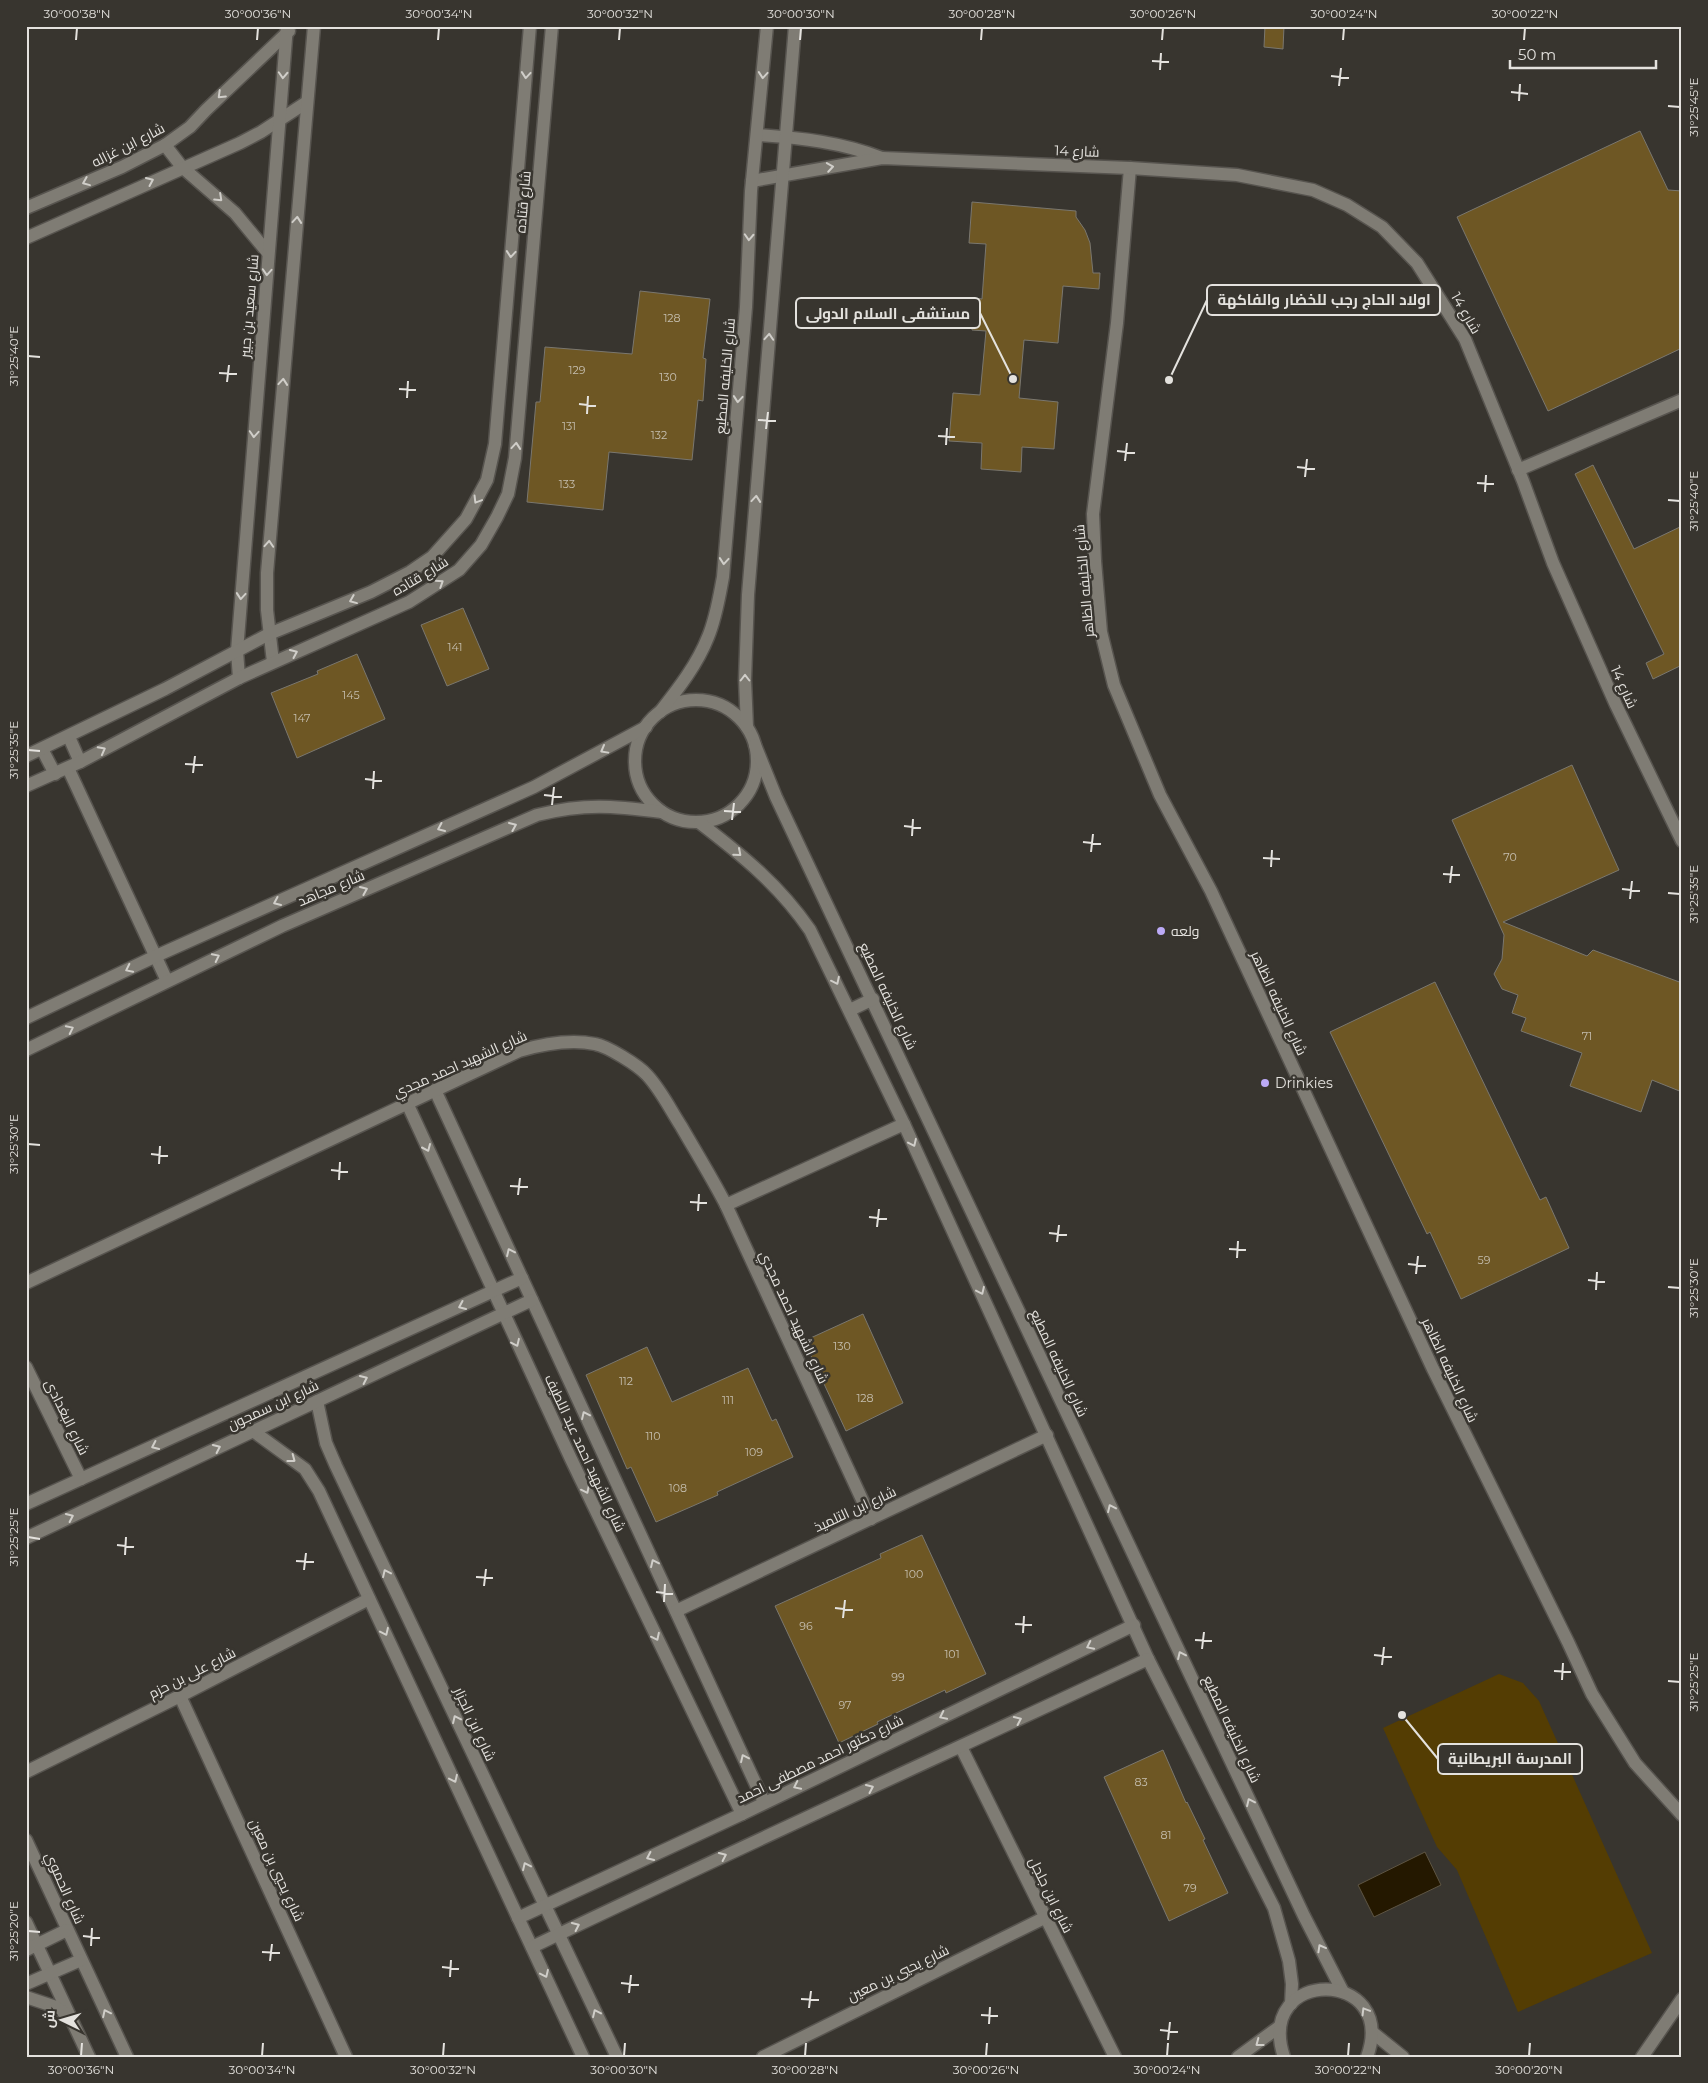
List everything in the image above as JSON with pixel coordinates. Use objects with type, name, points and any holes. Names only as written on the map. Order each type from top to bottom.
[{"type":"street","points":[[273,662],[267,595],[268,548],[314,26]]},
{"type":"street","name":"شارع قتاده","points":[[26,756],[69,737],[270,634],[389,584],[432,558],[466,518],[487,480],[495,444],[530,26]]},
{"type":"street","name":"شارع قتاده","points":[[26,786],[80,762],[239,678],[410,602],[459,570],[481,545],[508,494],[515,458],[552,26]]},
{"type":"street","name":"شارع الخليفه المطيع","points":[[660,712],[696,661],[708,637],[723,577],[746,307],[752,181],[758,135],[767,26]]},
{"type":"street","points":[[747,727],[745,680],[748,594],[794,26]]},
{"type":"street","name":"شارع سعيد بن جبير","points":[[239,678],[237,651],[268,253],[289,29]]},
{"type":"street","name":"شارع ابن غزاله","points":[[26,208],[122,167],[165,146],[190,127],[289,29]]},
{"type":"street","points":[[26,238],[182,167],[206,159],[240,143],[261,132],[307,102]]},
{"type":"street","name":"شارع 14","points":[[758,135],[840,144],[857,148],[882,158]]},
{"type":"street","points":[[165,146],[182,167],[235,213],[268,253]]},
{"type":"street","name":"شارع 14","points":[[752,181],[882,158],[1130,168],[1236,175],[1313,190],[1347,205],[1382,227],[1417,263],[1466,340],[1553,563],[1612,696],[1682,841]]},
{"type":"street","name":"شارع الخليفه الظاهر","points":[[1130,168],[1117,323],[1094,514],[1095,561],[1101,632],[1114,685],[1160,795],[1211,891],[1433,1370],[1592,1694],[1635,1763],[1682,1815]]},
{"type":"street","points":[[1518,470],[1682,400]]},
{"type":"street","points":[[696,700],[716,703],[733,713],[747,727],[755,744],[757,766],[752,787],[739,805],[721,817],[700,822],[680,820],[662,812],[648,798],[639,782],[635,763],[638,744],[646,726],[660,712],[677,703],[696,700]]},
{"type":"street","name":"شارع مجاهد","points":[[26,1018],[156,956],[534,787],[646,726]]},
{"type":"street","points":[[69,737],[80,762]]},
{"type":"street","name":"شارع الخليفه المطيع","points":[[755,744],[776,797],[873,999],[1196,1689],[1312,1932],[1343,1992]]},
{"type":"street","points":[[42,749],[55,774]]},
{"type":"street","points":[[68,768],[167,981]]},
{"type":"street","name":"شارع مجاهد","points":[[26,1050],[282,926],[537,815],[566,808],[586,806],[614,806],[662,812]]},
{"type":"street","points":[[700,822],[772,882],[792,903],[810,930],[850,1010],[1047,1435],[1148,1659],[1274,1908],[1289,1961],[1292,1984],[1290,2004]]},
{"type":"street","points":[[850,1010],[873,999]]},
{"type":"street","name":"شارع الشهيد احمد مجدي","points":[[26,1283],[519,1050],[542,1044],[574,1042],[596,1044],[619,1056],[646,1074],[666,1101],[726,1205],[871,1518]]},
{"type":"street","name":"شارع الشهيد احمد عبد اللطيف","points":[[435,1090],[764,1802]]},
{"type":"street","name":"شارع الشهيد احمد عبد اللطيف","points":[[407,1103],[492,1292],[742,1814]]},
{"type":"street","points":[[726,1205],[904,1124]]},
{"type":"street","name":"شارع ابن سمجون","points":[[26,1504],[522,1278]]},
{"type":"street","name":"شارع ابن سمجون","points":[[26,1538],[532,1300]]},
{"type":"street","name":"شارع البغدادى","points":[[26,1367],[81,1479]]},
{"type":"street","name":"شارع ابن الجزار","points":[[317,1401],[326,1442],[336,1466],[617,2057]]},
{"type":"street","points":[[252,1431],[305,1469],[319,1491],[583,2057]]},
{"type":"street","name":"شارع ابن التلميذ","points":[[676,1611],[1047,1435]]},
{"type":"street","name":"شارع على بن حزم","points":[[26,1772],[370,1599]]},
{"type":"street","name":"شارع دكتور احمد مصطفى احمد","points":[[518,1918],[742,1814],[1134,1625]]},
{"type":"street","points":[[532,1946],[1148,1659]]},
{"type":"street","name":"شارع يحيي بن معين","points":[[180,1696],[346,2057]]},
{"type":"street","name":"شارع ابن جلجل","points":[[961,1747],[1115,2057]]},
{"type":"street","name":"شارع الحموي","points":[[26,1840],[127,2057]]},
{"type":"street","name":"شارع يحيي بن معين","points":[[763,2057],[1046,1918]]},
{"type":"street","points":[[26,1922],[32,1948],[50,1973],[89,2057]]},
{"type":"street","points":[[32,1948],[68,1930]]},
{"type":"street","points":[[26,1984],[81,1960]]},
{"type":"street","points":[[1284,2057],[1279,2043],[1279,2027],[1285,2011],[1290,2004],[1304,1993],[1320,1988],[1343,1992],[1360,2003],[1367,2013],[1372,2025],[1372,2043],[1367,2057]]},
{"type":"street","points":[[26,1996],[56,2007],[70,2016]]},
{"type":"street","points":[[1642,2057],[1682,1999]]},
{"type":"street","points":[[1238,2057],[1279,2027]]},
{"type":"street","points":[[1372,2032],[1403,2057]]},
{"type":"shaded area","points":[[1499,1674],[1523,1683],[1539,1701],[1652,1953],[1518,2012],[1457,1870],[1437,1847],[1383,1728]]},
{"type":"shaded area","points":[[1425,1852],[1441,1885],[1374,1917],[1358,1885]]},
{"type":"building","points":[[1265,26],[1284,26],[1283,49],[1264,47]]},
{"type":"building","points":[[1640,131],[1668,190],[1682,191],[1682,348],[1548,411],[1457,217]]},
{"type":"building","points":[[972,202],[1076,211],[1076,217],[1085,230],[1090,243],[1093,273],[1100,273],[1099,289],[1063,286],[1058,343],[1024,340],[1019,398],[1058,402],[1054,449],[1022,447],[1021,472],[981,469],[982,443],[949,441],[953,393],[980,395],[986,331],[972,330],[974,298],[982,299],[986,244],[969,243]]},
{"type":"building","points":[[640,291],[710,299],[703,358],[706,359],[703,401],[698,400],[692,460],[609,452],[603,510],[527,502],[536,402],[540,402],[545,347],[632,354]]},
{"type":"building","points":[[1593,465],[1634,549],[1682,526],[1682,665],[1653,679],[1646,663],[1664,654],[1575,474]]},
{"type":"building","points":[[463,608],[489,669],[447,686],[421,625]]},
{"type":"building","points":[[357,654],[385,719],[297,758],[271,693],[318,674],[317,671]]},
{"type":"building","points":[[1572,765],[1619,870],[1503,922],[1587,956],[1593,950],[1682,983],[1682,1092],[1652,1080],[1641,1112],[1570,1086],[1582,1053],[1521,1031],[1526,1018],[1512,1013],[1518,995],[1502,989],[1494,974],[1502,959],[1504,935],[1452,820]]},
{"type":"building","points":[[1435,982],[1540,1200],[1546,1197],[1569,1248],[1461,1299],[1430,1232],[1427,1234],[1330,1032]]},
{"type":"building","points":[[863,1314],[903,1403],[846,1431],[804,1341]]},
{"type":"building","points":[[647,1347],[672,1402],[748,1368],[772,1421],[776,1419],[793,1457],[717,1492],[718,1495],[656,1522],[631,1467],[627,1469],[586,1375]]},
{"type":"building","points":[[922,1535],[986,1674],[946,1693],[945,1690],[877,1722],[878,1724],[839,1743],[775,1606],[881,1558],[880,1554]]},
{"type":"building","points":[[1163,1750],[1228,1893],[1169,1921],[1104,1777]]},
{"type":"place","name":"مستشفى السلام الدولى","points":[[1013,379]]},
{"type":"place","name":"اولاد الحاج رجب للخضار والفاكهة","points":[[1169,380]]},
{"type":"place","name":"ولعه","points":[[1161,931]]},
{"type":"place","name":"Drinkies","points":[[1265,1083]]},
{"type":"place","name":"المدرسة البريطانية","points":[[1402,1715]]}]
